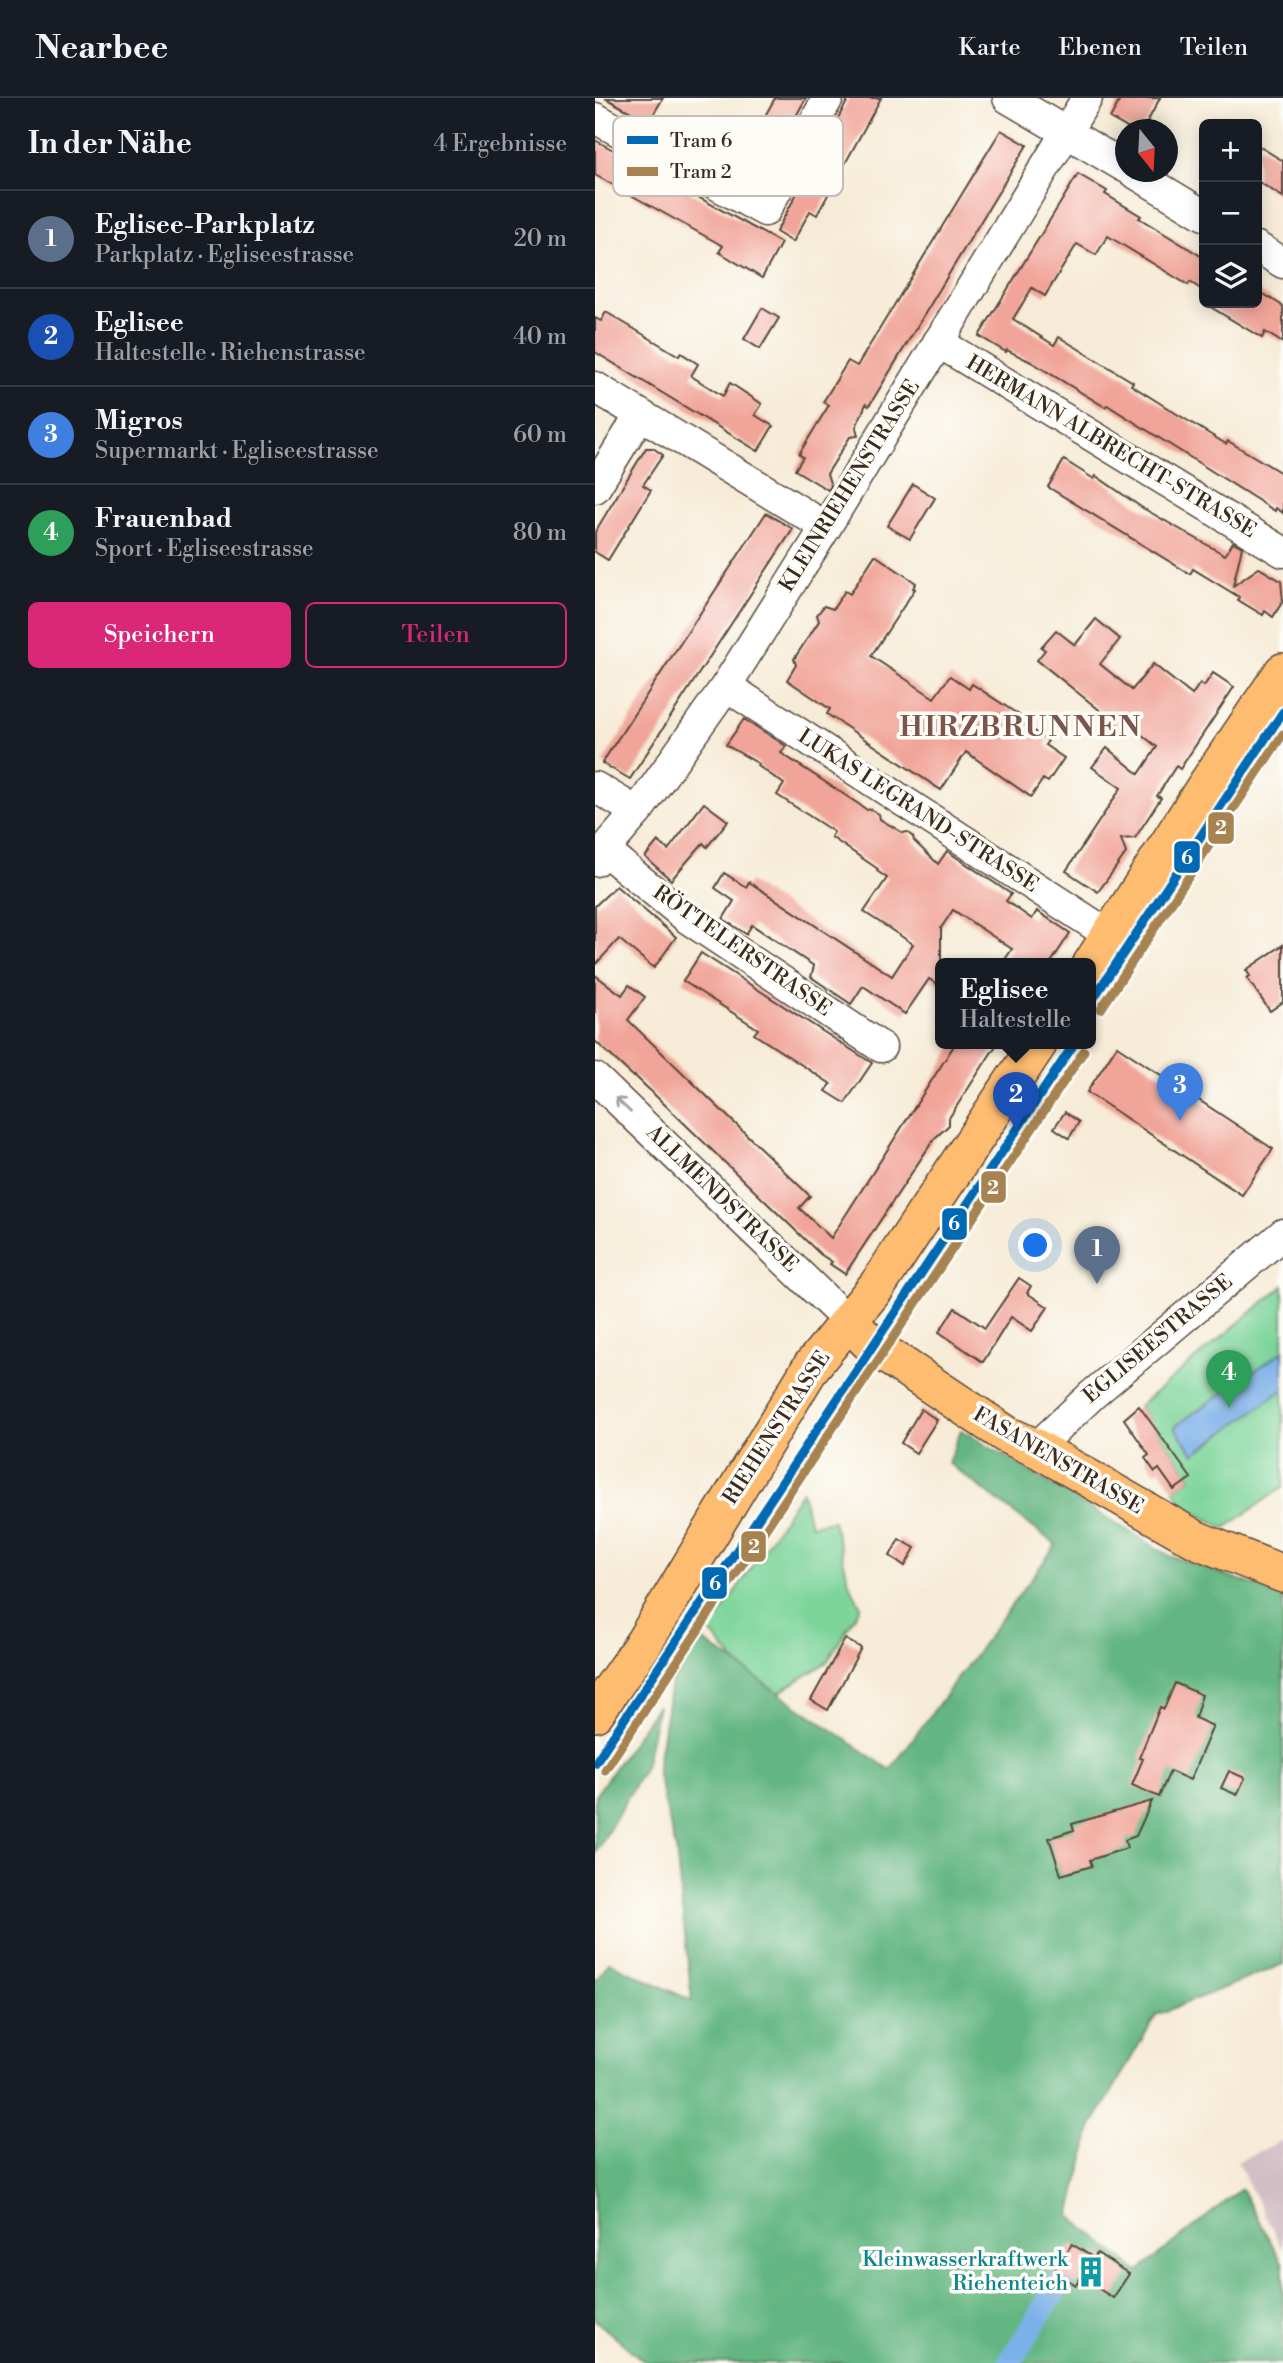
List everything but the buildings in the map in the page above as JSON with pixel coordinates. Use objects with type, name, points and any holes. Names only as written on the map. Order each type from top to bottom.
[{"type":"main road","points":[[1101,950],[1205,787],[1283,672]]},
{"type":"main road","name":"RIEHENSTRASSE","points":[[595,1713],[643,1644],[811,1367],[877,1286],[1035,1049]]},
{"type":"main road","name":"FASANENSTRASSE","points":[[849,1322],[873,1346],[1007,1434],[1197,1540],[1283,1574]]},
{"type":"street","points":[[818,116],[828,98]]},
{"type":"street","points":[[1008,98],[1115,161]]},
{"type":"street","name":"KLEINRIEHENSTRASSE","points":[[600,856],[637,812],[726,687],[1087,98]]},
{"type":"street","points":[[1150,182],[1199,212]]},
{"type":"street","points":[[740,196],[765,211],[773,196]]},
{"type":"street","points":[[1262,250],[1283,263]]},
{"type":"street","name":"HERMANN ALBRECHT-STRASSE","points":[[938,342],[1283,552]]},
{"type":"street","points":[[595,387],[826,527]]},
{"type":"street","points":[[595,488],[640,415]]},
{"type":"street","name":"LUKAS LEGRAND-STRASSE","points":[[726,687],[1101,950]]},
{"type":"street","points":[[595,787],[637,812]]},
{"type":"street","name":"RÖTTELERSTRASSE","points":[[600,856],[687,918],[881,1047]]},
{"type":"street","name":"ALLMENDSTRASSE","points":[[595,1079],[849,1322]]},
{"type":"street","name":"EGLISEESTRASSE","points":[[1036,1448],[1092,1395],[1283,1234]]},
{"type":"shaded area","points":[[1283,2140],[1283,2250],[1237,2162]]},
{"type":"green space","points":[[1283,1286],[1283,1487],[1225,1528],[1185,1507],[1174,1490],[1191,1478],[1139,1406]]},
{"type":"green space","points":[[961,1430],[1170,1556],[1283,1595],[1283,1964],[1156,2015],[1091,2128],[1070,2216],[1138,2272],[1241,2189],[1283,2264],[1283,2363],[646,2363],[595,2320],[595,1981],[609,1962],[692,2001],[676,1850],[657,1771],[671,1683],[702,1640],[890,1770],[1056,1545],[948,1463]]},
{"type":"green space","points":[[802,1491],[810,1525],[833,1521],[850,1586],[861,1606],[827,1662],[778,1693],[739,1666],[709,1631]]},
{"type":"green space","points":[[658,1705],[645,1767],[595,1854],[595,1796]]},
{"type":"water","points":[[1283,1351],[1283,1390],[1194,1454],[1174,1427]]},
{"type":"waterway","points":[[1009,2363],[1074,2261]]},
{"type":"tram line","name":"6","points":[[1096,994],[1283,712]]},
{"type":"tram line","name":"2","points":[[1101,1009],[1283,734]]},
{"type":"tram line","name":"6","points":[[595,1763],[1071,1049]]},
{"type":"tram line","name":"2","points":[[605,1770],[1084,1051]]},
{"type":"place","name":"Migros","points":[[1180,1121]]},
{"type":"place","name":"Eglisee","points":[[1016,1130]]},
{"type":"place","name":"Eglisee-Parkplatz","points":[[1097,1284]]},
{"type":"place","name":"Frauenbad","points":[[1229,1408]]},
{"type":"place","name":"Kleinwasserkraftwerk Riehenteich","points":[[1091,2272]]},
{"type":"district","name":"HIRZBRUNNEN","points":[[1021,727]]}]
